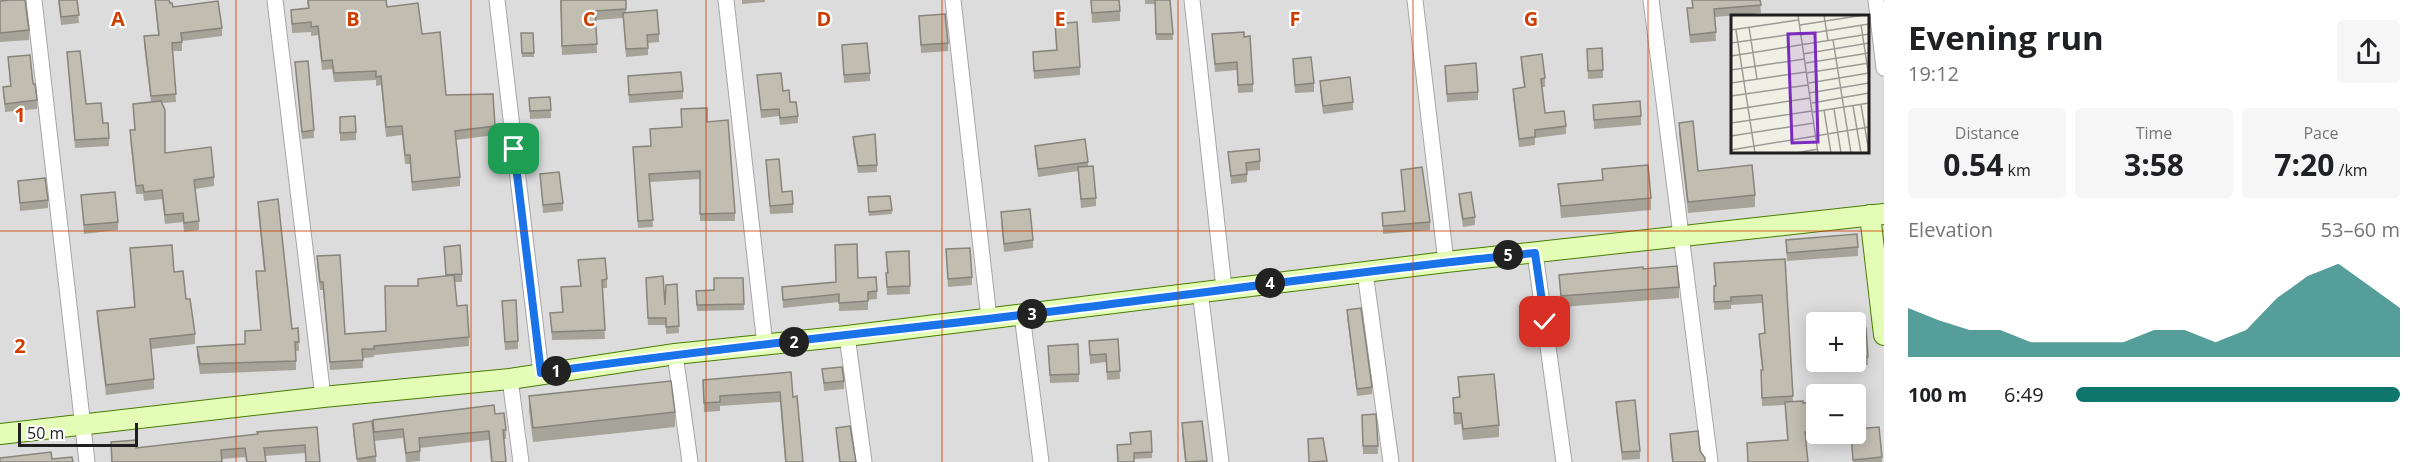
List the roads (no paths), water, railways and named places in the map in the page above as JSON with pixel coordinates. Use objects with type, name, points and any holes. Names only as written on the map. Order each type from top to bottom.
[{"type":"main road","points":[[0,434],[323,397],[510,379],[675,354],[1022,315],[1224,288],[1877,215],[1884,335]]},
{"type":"street","points":[[34,0],[87,462]]},
{"type":"street","points":[[275,0],[323,397]]},
{"type":"street","points":[[497,0],[541,373]]},
{"type":"street","points":[[726,0],[765,345]]},
{"type":"street","points":[[953,0],[989,318]]},
{"type":"street","points":[[1192,0],[1224,288]]},
{"type":"street","points":[[1415,0],[1446,262]]},
{"type":"street","points":[[1651,0],[1710,462]]},
{"type":"street","points":[[1876,0],[1884,68]]},
{"type":"street","points":[[1535,253],[1564,462]]},
{"type":"street","points":[[1365,272],[1391,462]]},
{"type":"street","points":[[1200,291],[1221,462]]},
{"type":"street","points":[[1022,315],[1041,462]]},
{"type":"street","points":[[846,336],[864,462]]},
{"type":"street","points":[[675,354],[690,462]]},
{"type":"street","points":[[510,379],[521,462]]}]
